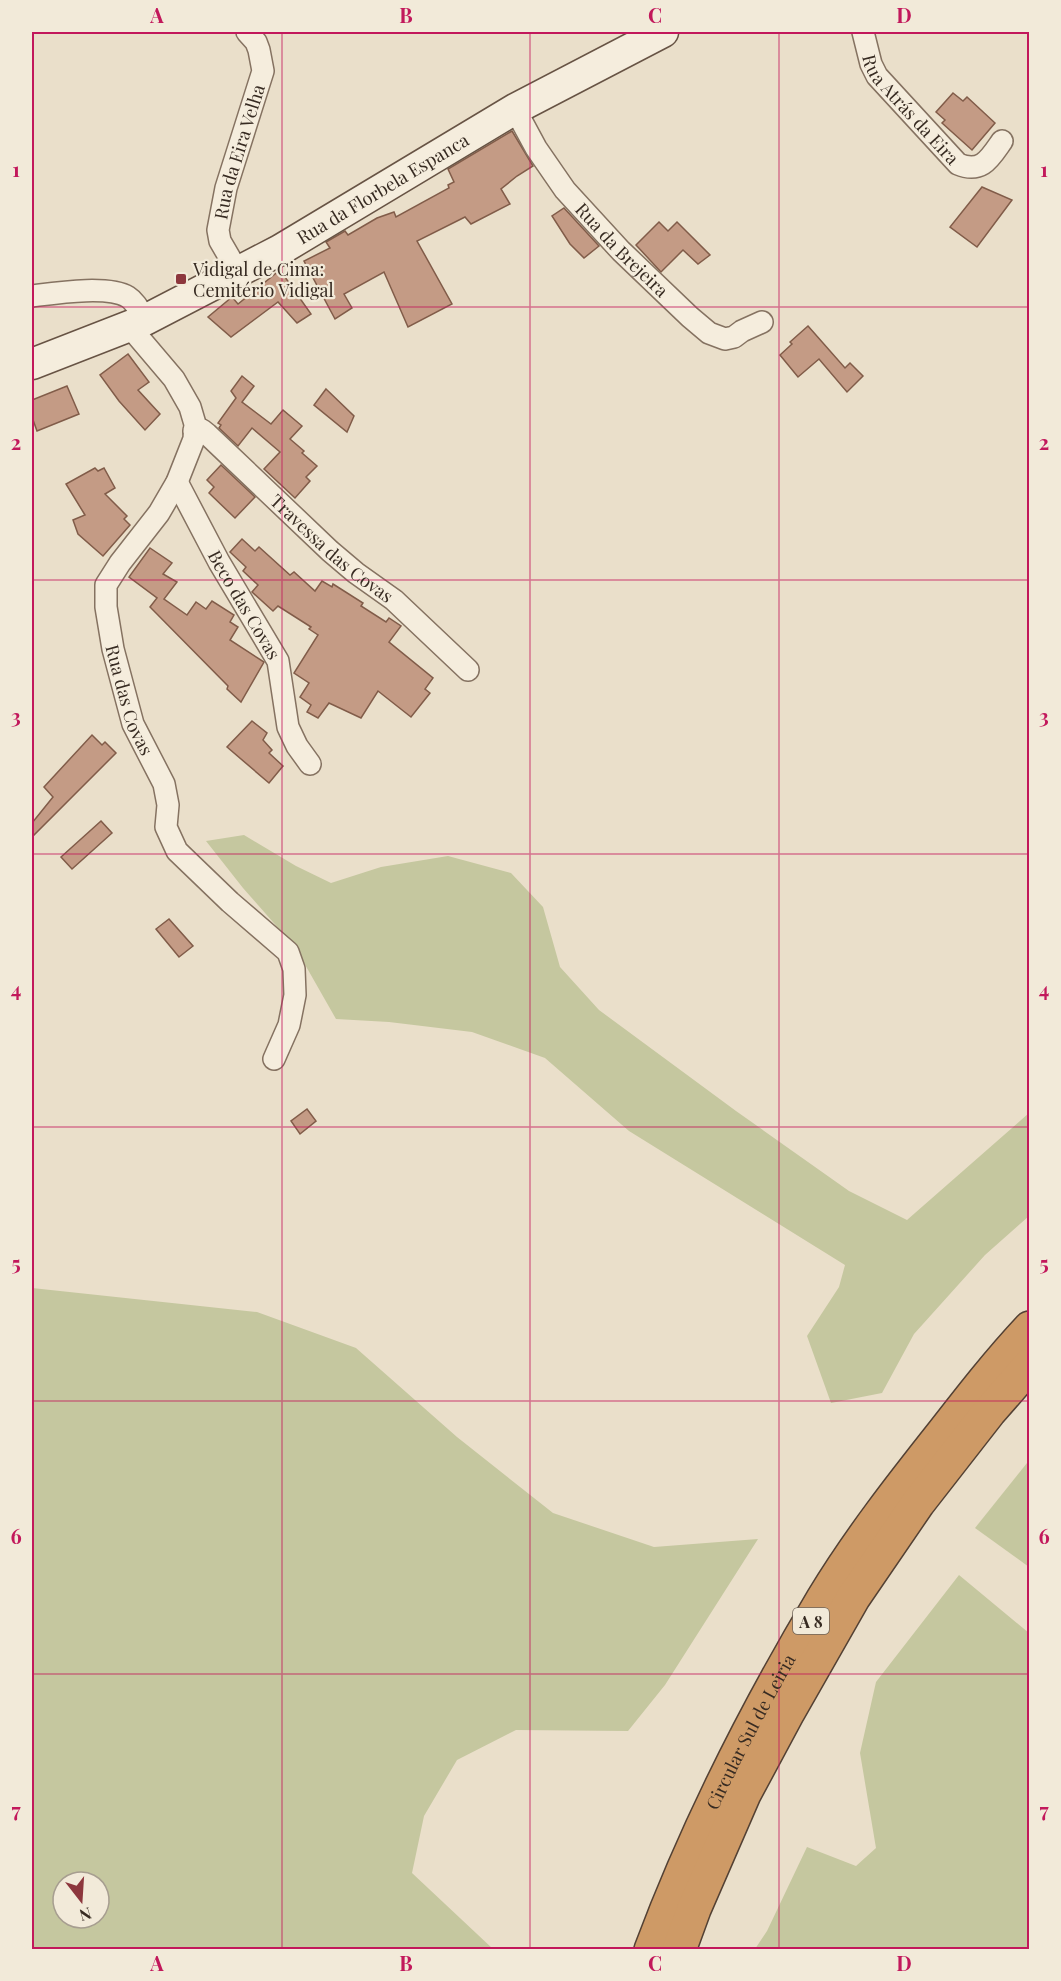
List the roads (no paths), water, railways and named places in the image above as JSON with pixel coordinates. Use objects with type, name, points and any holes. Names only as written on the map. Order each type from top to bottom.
[{"type":"highway","name":"Circular Sul de Leiria","points":[[651,1950],[713,1800],[747,1734],[824,1598],[909,1476],[976,1390],[1029,1328]]},
{"type":"highway","name":"Circular Sul de Leiria","points":[[679,1950],[702,1890],[744,1794],[853,1598],[918,1503],[1029,1365]]},
{"type":"street","name":"Rua da Eira Velha","points":[[238,272],[220,241],[218,230],[225,188],[263,71],[256,42],[246,32]]},
{"type":"street","name":"Rua da Florbela Espanca","points":[[32,364],[137,323],[238,272],[301,238],[515,109],[663,32]]},
{"type":"street","name":"Rua Atrás da Eira","points":[[863,32],[877,76],[958,164],[971,168],[984,164],[1002,141]]},
{"type":"street","name":"Rua da Brejeira","points":[[515,109],[536,148],[565,190],[613,243],[690,317],[710,333],[726,339],[762,322]]},
{"type":"street","name":"Rua das Covas","points":[[32,296],[75,291],[119,293],[131,299],[137,323],[190,407],[195,424],[194,439],[177,482],[159,513],[106,585],[106,607],[113,649],[133,724],[164,784],[168,805],[166,827],[177,851],[230,902],[288,952],[294,969],[295,995],[289,1025],[274,1059]]},
{"type":"street","name":"Travessa das Covas","points":[[194,431],[202,430],[207,434],[330,551],[394,600],[468,670]]},
{"type":"street","name":"Beco das Covas","points":[[177,482],[224,570],[278,662],[288,727],[297,746],[310,764]]},
{"type":"place","name":"Vidigal de Cima: Cemitério Vidigal","points":[[181,279]]}]
